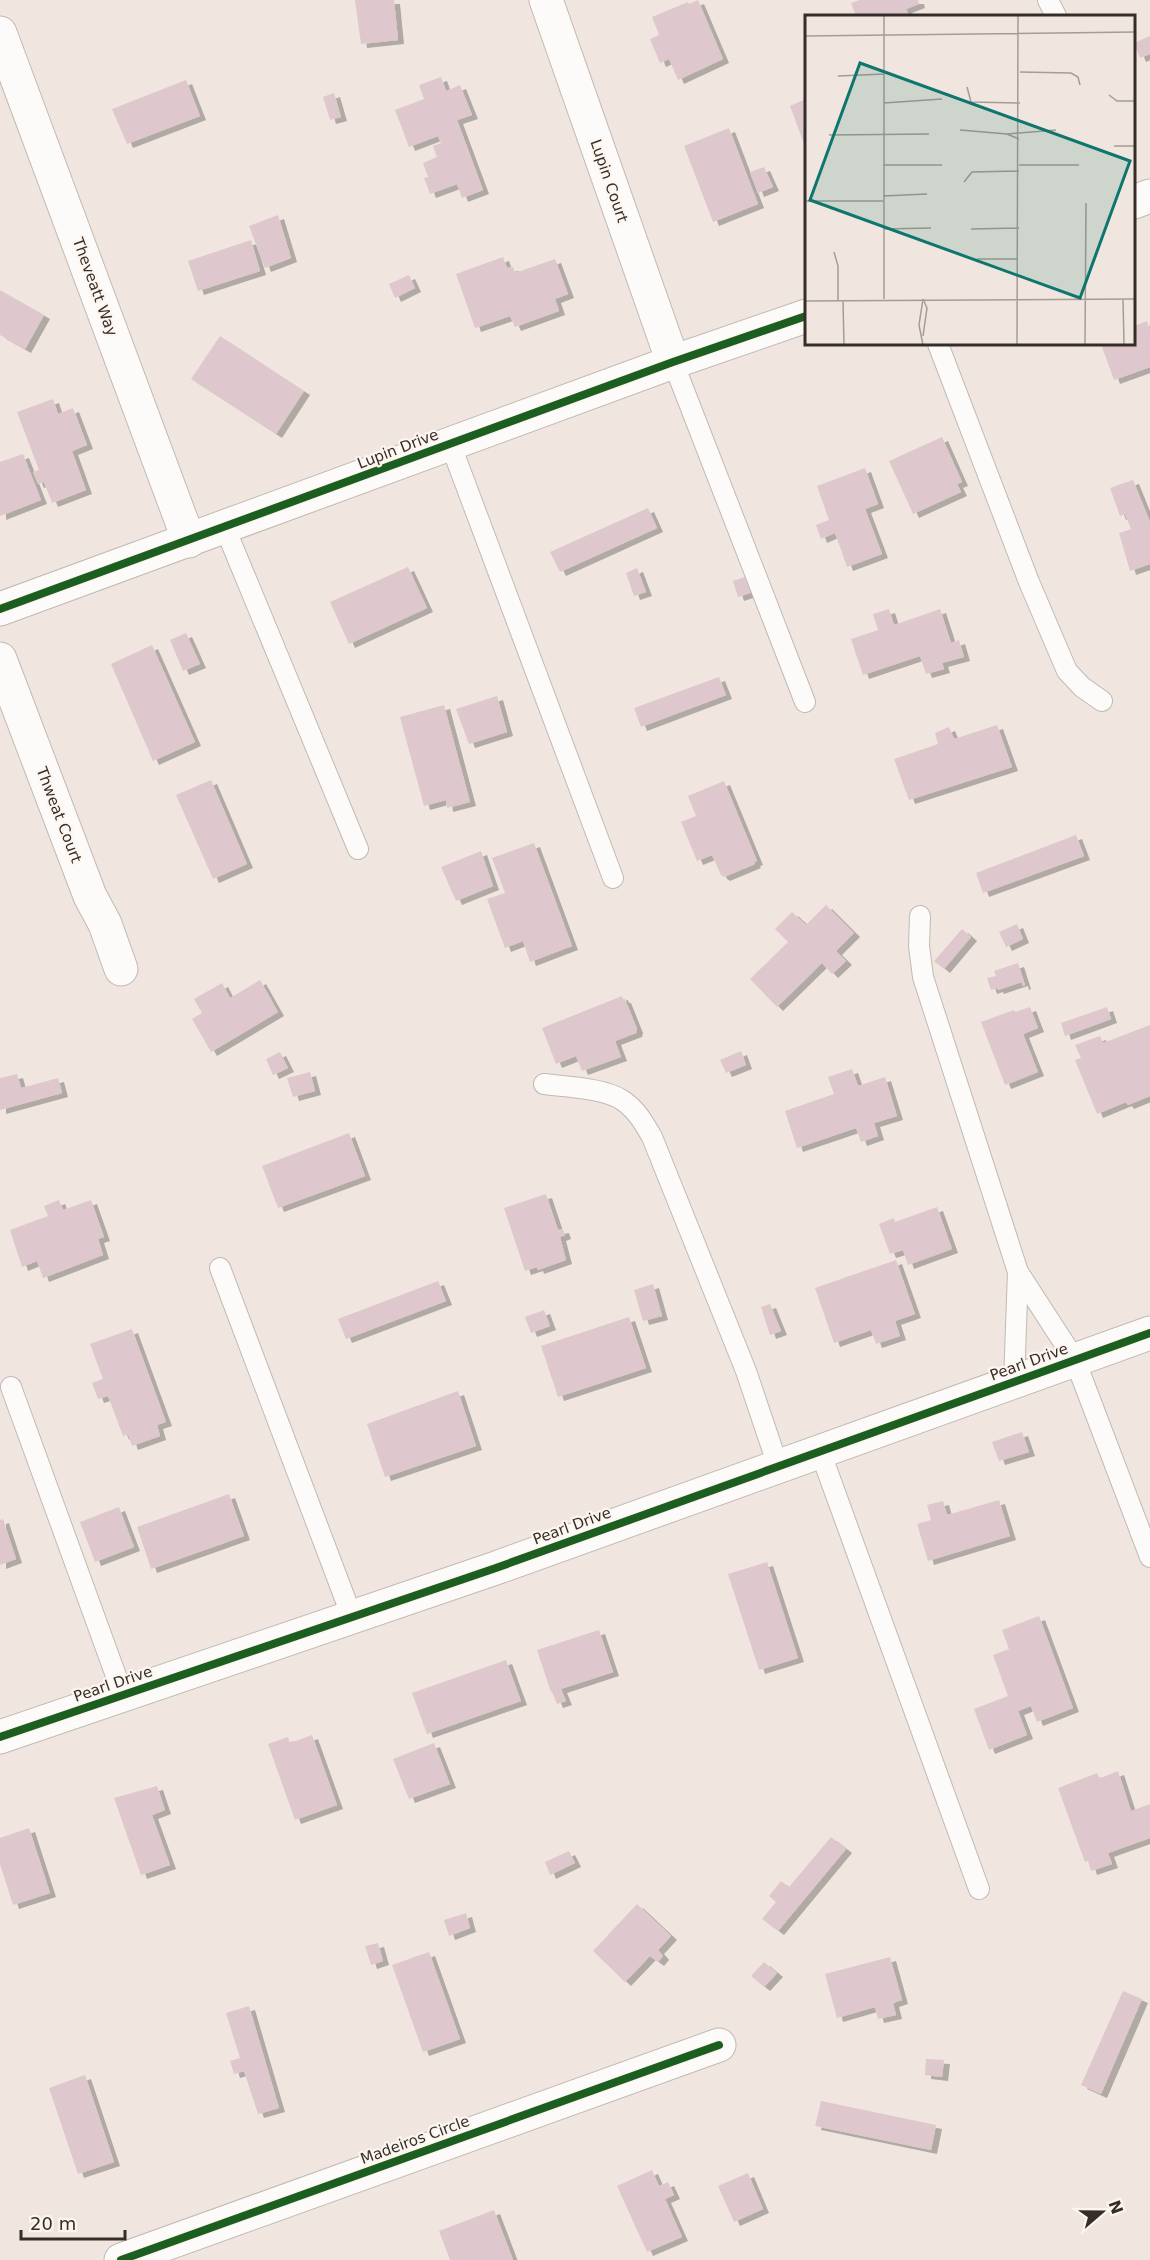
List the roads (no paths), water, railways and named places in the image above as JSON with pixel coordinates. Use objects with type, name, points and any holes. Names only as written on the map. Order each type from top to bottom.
[{"type":"street","name":"Lupin Court","points":[[546,0],[673,362]]},
{"type":"street","name":"Theveatt Way","points":[[0,33],[189,541]]},
{"type":"street","points":[[1135,202],[1150,196]]},
{"type":"street","name":"Lupin Drive","points":[[0,609],[673,362],[805,317]]},
{"type":"street","name":"Thweat Court","points":[[0,659],[90,896],[105,924],[121,969]]},
{"type":"street","name":"Pearl Drive","points":[[0,1737],[493,1569],[1150,1332]]},
{"type":"street","name":"Madeiros Circle","points":[[121,2260],[719,2045]]},
{"type":"lane","points":[[1048,0],[1056,15]]},
{"type":"lane","points":[[938,345],[1029,582],[1067,671],[1082,687],[1102,701]]},
{"type":"lane","points":[[673,362],[805,702]]},
{"type":"lane","points":[[450,443],[613,878]]},
{"type":"lane","points":[[225,528],[358,849]]},
{"type":"lane","points":[[920,916],[919,946],[923,977],[1018,1272],[1075,1360],[1150,1557]]},
{"type":"lane","points":[[544,1084],[600,1092],[621,1099],[632,1108],[652,1137],[746,1371],[778,1466]]},
{"type":"lane","points":[[220,1268],[352,1617]]},
{"type":"lane","points":[[1014,1381],[1018,1272]]},
{"type":"lane","points":[[11,1387],[123,1695]]},
{"type":"lane","points":[[820,1451],[980,1889]]}]
